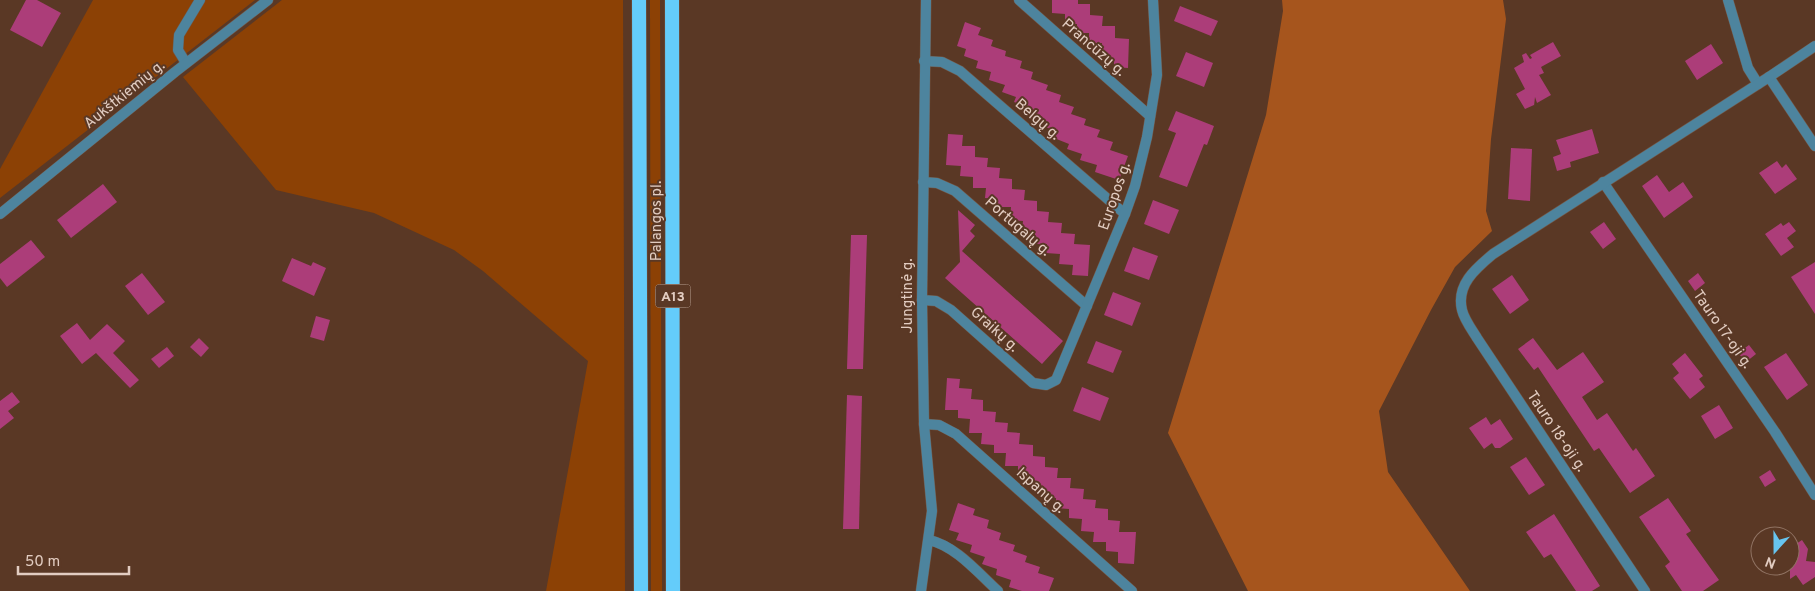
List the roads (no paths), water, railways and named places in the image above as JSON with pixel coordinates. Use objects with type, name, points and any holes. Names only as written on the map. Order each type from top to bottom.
[{"type":"highway","name":"Palangos pl.","points":[[639,0],[641,591]]},
{"type":"highway","name":"Palangos pl.","points":[[672,0],[673,591]]},
{"type":"street","points":[[186,63],[178,50],[179,34],[200,0]]},
{"type":"street","name":"Aukštkiemių g.","points":[[0,214],[186,63],[268,0]]},
{"type":"street","name":"Jungtinė g.","points":[[920,591],[932,511],[924,424],[922,300],[926,0]]},
{"type":"street","name":"Prancūzų g.","points":[[1019,0],[1150,116]]},
{"type":"street","name":"Europos g.","points":[[1046,385],[1056,380],[1125,214],[1141,161],[1157,74],[1153,0]]},
{"type":"street","points":[[1728,0],[1748,68],[1758,84]]},
{"type":"street","points":[[1603,182],[1815,46]]},
{"type":"street","name":"Belgų g.","points":[[924,61],[942,62],[960,71],[1125,214]]},
{"type":"street","points":[[1768,77],[1815,146]]},
{"type":"street","name":"Portugalų g.","points":[[923,182],[937,183],[955,191],[1087,306]]},
{"type":"street","name":"Tauro 18-oji g.","points":[[1603,182],[1493,254],[1476,268],[1464,283],[1461,297],[1462,312],[1477,338],[1645,591]]},
{"type":"street","name":"Tauro 17-oji g.","points":[[1603,182],[1775,432],[1815,495]]},
{"type":"street","name":"Graikų g.","points":[[922,300],[936,301],[951,310],[1024,376],[1033,383],[1046,385]]},
{"type":"street","name":"Ispanų g.","points":[[924,424],[939,425],[956,434],[1132,591]]},
{"type":"street","points":[[929,540],[941,543],[998,591]]}]
